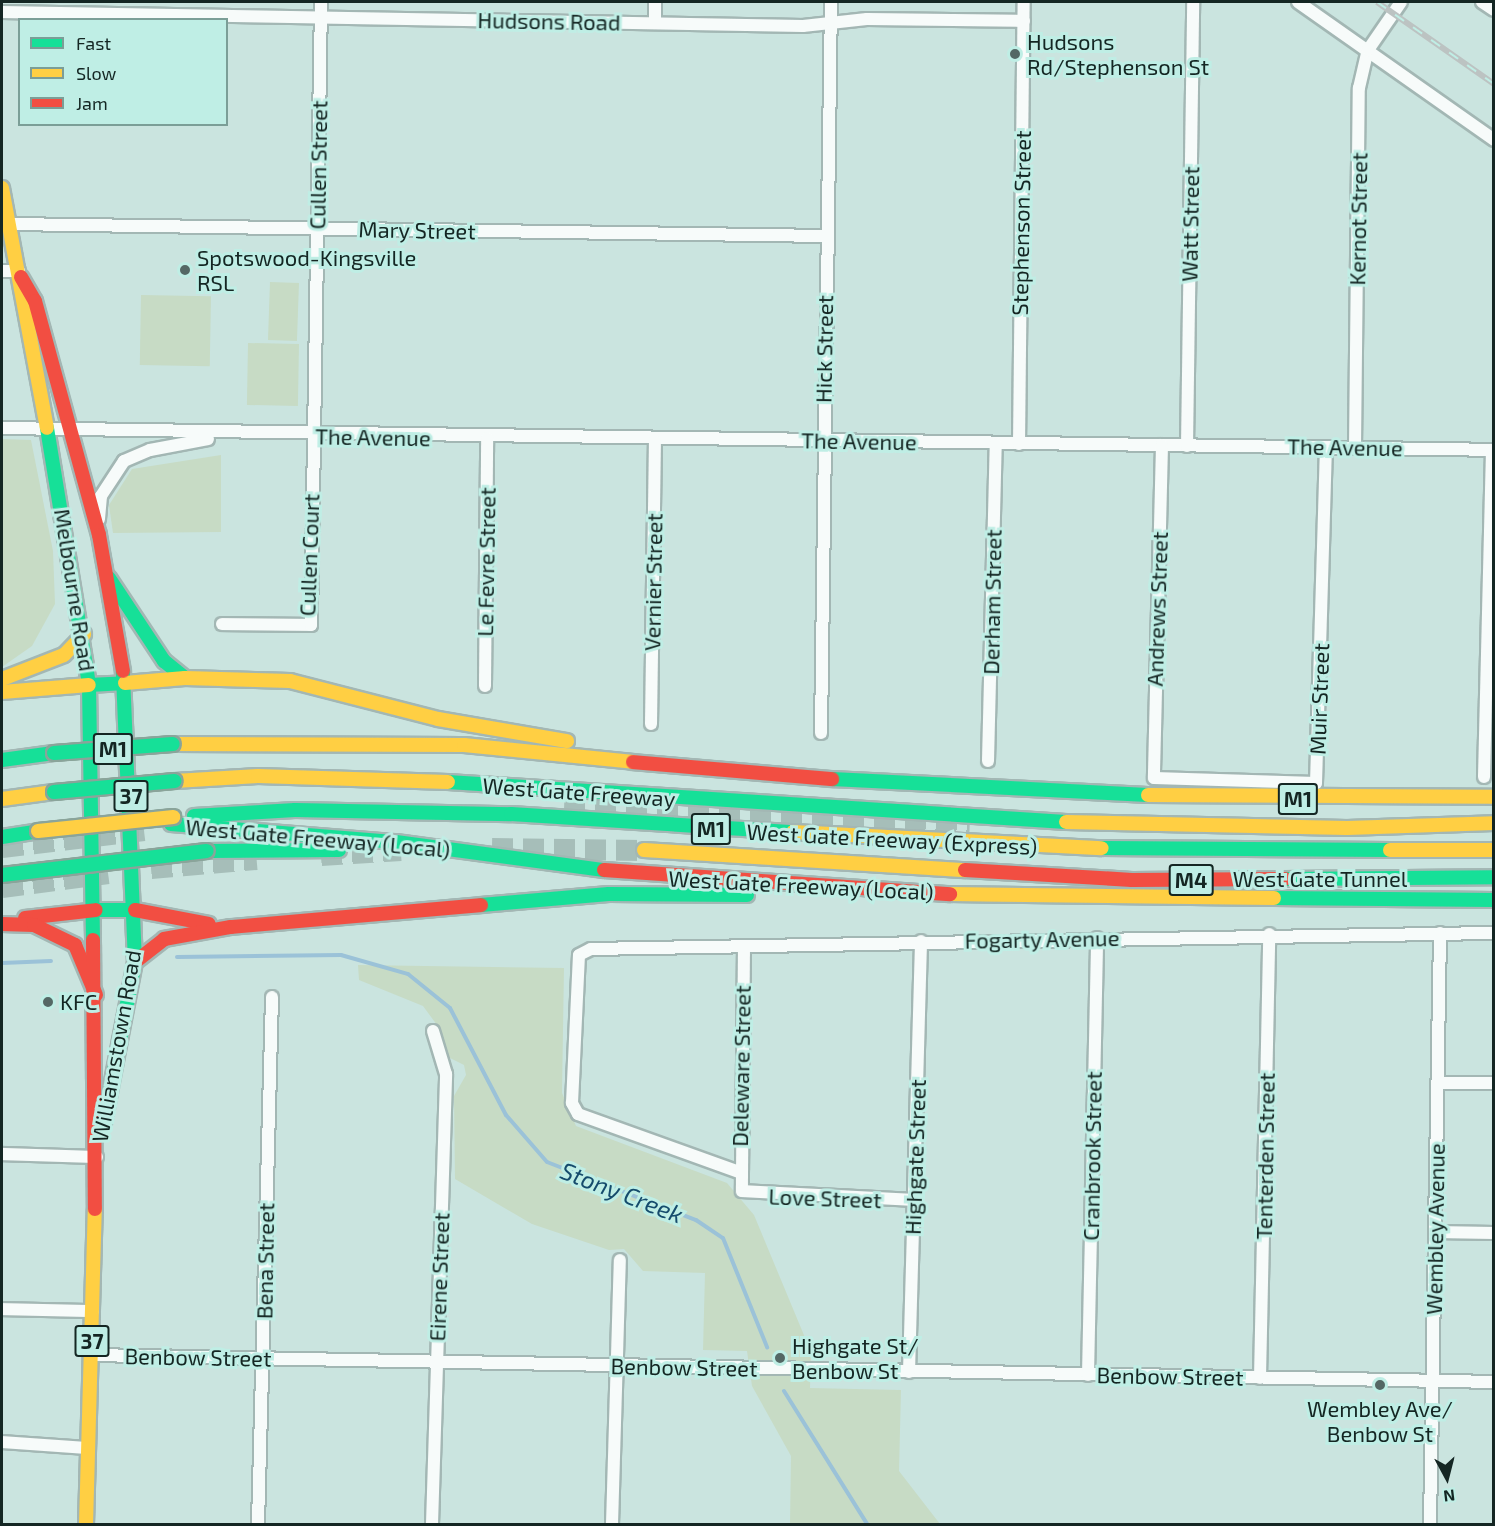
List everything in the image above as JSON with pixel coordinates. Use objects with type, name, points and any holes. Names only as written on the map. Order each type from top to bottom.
[{"type":"main road","name":"Melbourne Road","points":[[2,188],[19,272],[20,303],[84,634],[89,686],[96,910]]},
{"type":"main road","name":"Melbourne Road","points":[[19,272],[35,302],[68,432],[99,535],[109,578],[125,683]]},
{"type":"main road","points":[[109,578],[164,661],[185,678]]},
{"type":"main road","points":[[2,679],[64,655],[84,634]]},
{"type":"main road","points":[[2,692],[185,678],[290,681],[508,733],[887,783]]},
{"type":"main road","name":"Williamstown Road","points":[[97,1157],[135,962],[135,910],[125,683]]},
{"type":"main road","name":"M1","points":[[2,760],[54,753],[173,744],[464,745],[887,783],[1240,799],[1494,799]]},
{"type":"main road","name":"West Gate Freeway","points":[[2,798],[174,781],[376,779],[929,816],[1194,826]]},
{"type":"main road","name":"M1","points":[[1194,826],[1290,812],[1494,799]]},
{"type":"main road","name":"West Gate Freeway (Express)","points":[[172,821],[295,810],[468,813],[1050,848],[1494,850]]},
{"type":"main road","name":"West Gate Freeway (Local)","points":[[2,837],[112,822],[172,821],[355,838],[641,876],[955,894],[1494,900]]},
{"type":"main road","name":"M1","points":[[1194,826],[1494,823]]},
{"type":"main road","points":[[2,875],[207,851],[323,849],[543,862]]},
{"type":"main road","name":"West Gate Tunnel","points":[[644,850],[1132,880],[1494,877]]},
{"type":"main road","points":[[135,962],[164,939],[231,927],[609,894],[955,894]]},
{"type":"main road","points":[[2,922],[96,910],[135,910],[231,927]]},
{"type":"main road","name":"Williamstown Road","points":[[86,1524],[97,1157],[96,910]]},
{"type":"main road","points":[[2,922],[34,925],[75,945],[96,995]]},
{"type":"street","name":"Cullen Street","points":[[312,436],[321,2]]},
{"type":"street","points":[[654,23],[655,2]]},
{"type":"street","name":"Hick Street","points":[[821,733],[825,236],[831,2]]},
{"type":"street","name":"Stephenson Street","points":[[1019,444],[1024,2]]},
{"type":"street","name":"Watt Street","points":[[1187,446],[1194,2]]},
{"type":"street","points":[[1298,2],[1494,140]]},
{"type":"street","name":"Kernot Street","points":[[1355,447],[1359,88],[1368,50],[1401,2]]},
{"type":"street","points":[[1482,2],[1494,10]]},
{"type":"street","name":"Hudsons Road","points":[[2,12],[654,23],[1024,21]]},
{"type":"street","name":"Mary Street","points":[[9,224],[825,236]]},
{"type":"street","points":[[2,270],[19,272]]},
{"type":"street","name":"The Avenue","points":[[2,428],[68,432],[224,435],[655,441],[823,440],[1493,450]]},
{"type":"street","name":"The Avenue","points":[[99,535],[101,496],[124,461],[150,450],[224,435]]},
{"type":"street","name":"Cullen Court","points":[[222,624],[311,625],[312,436]]},
{"type":"street","name":"Le Fevre Street","points":[[485,686],[487,438]]},
{"type":"street","name":"Vernier Street","points":[[651,724],[655,441]]},
{"type":"street","name":"Derham Street","points":[[988,761],[996,444]]},
{"type":"street","name":"Andrews Street","points":[[1153,772],[1162,445]]},
{"type":"street","name":"Muir Street","points":[[1153,772],[1154,778],[1316,783],[1326,447]]},
{"type":"street","points":[[1484,777],[1493,450]]},
{"type":"street","name":"Wembley Avenue","points":[[1430,1524],[1440,933]]},
{"type":"street","name":"Fogarty Avenue","points":[[738,1172],[582,1118],[574,1109],[576,961],[591,949],[1269,934],[1494,933]]},
{"type":"street","name":"Tenterden Street","points":[[1260,1378],[1269,934]]},
{"type":"street","name":"Cranbrook Street","points":[[1088,1375],[1097,938]]},
{"type":"street","name":"Highgate Street","points":[[909,1372],[921,942]]},
{"type":"street","name":"Deleware Street","points":[[740,1186],[738,1172],[744,946]]},
{"type":"street","name":"Bena Street","points":[[258,1524],[272,996]]},
{"type":"street","name":"Eirene Street","points":[[432,1524],[446,1074],[434,1030]]},
{"type":"street","points":[[1438,1083],[1494,1083]]},
{"type":"street","points":[[2,1154],[97,1157]]},
{"type":"street","name":"Love Street","points":[[740,1186],[750,1195],[914,1200]]},
{"type":"street","points":[[1435,1232],[1494,1233]]},
{"type":"street","points":[[612,1524],[620,1260]]},
{"type":"street","points":[[2,1309],[93,1311]]},
{"type":"street","name":"Benbow Street","points":[[91,1355],[1494,1382]]},
{"type":"street","points":[[2,1442],[88,1448]]},
{"type":"green space","points":[[270,282],[299,283],[297,341],[268,340]]},
{"type":"green space","points":[[141,295],[211,296],[210,366],[140,365]]},
{"type":"green space","points":[[248,343],[299,344],[298,406],[247,405]]},
{"type":"green space","points":[[2,439],[31,440],[53,551],[55,604],[32,646],[2,667]]},
{"type":"green space","points":[[221,455],[221,532],[113,533],[109,505],[132,469]]},
{"type":"green space","points":[[358,965],[564,968],[562,1093],[576,1126],[727,1183],[754,1215],[811,1352],[810,1388],[901,1390],[899,1471],[940,1524],[790,1524],[791,1456],[752,1386],[747,1351],[703,1350],[705,1273],[643,1271],[624,1249],[609,1250],[532,1224],[455,1179],[454,1096],[466,1075],[464,1065],[448,1057],[437,1025],[423,1006],[359,980]]},
{"type":"waterway","name":"Stony Creek","points":[[177,957],[341,955],[408,974],[450,1008],[506,1115],[547,1162],[696,1220],[723,1238],[767,1347]]},
{"type":"waterway","name":"Stony Creek","points":[[2,963],[51,961]]},
{"type":"waterway","name":"Stony Creek","points":[[784,1391],[867,1524]]},
{"type":"tunnel","points":[[564,809],[970,825]]},
{"type":"tunnel","points":[[2,847],[144,830]]},
{"type":"tunnel","points":[[492,848],[644,850]]},
{"type":"tunnel","points":[[321,855],[401,850]]},
{"type":"tunnel","points":[[151,868],[257,859]]},
{"type":"tunnel","points":[[2,887],[108,873]]},
{"type":"railway","points":[[1377,2],[1494,84]]},
{"type":"traffic: fast","points":[[47,428],[89,685],[93,940]]},
{"type":"traffic: fast","points":[[109,578],[164,661],[185,678]]},
{"type":"traffic: fast","points":[[104,1123],[135,962],[123,671]]},
{"type":"traffic: fast","points":[[89,685],[125,683]]},
{"type":"traffic: fast","points":[[54,753],[173,744]]},
{"type":"traffic: fast","points":[[2,760],[54,753]]},
{"type":"traffic: fast","points":[[832,779],[1148,795]]},
{"type":"traffic: fast","points":[[54,792],[175,781]]},
{"type":"traffic: fast","points":[[448,782],[1066,822]]},
{"type":"traffic: fast","points":[[194,816],[295,810],[511,814],[793,832]]},
{"type":"traffic: fast","points":[[171,824],[396,842],[604,870]]},
{"type":"traffic: fast","points":[[2,837],[38,831]]},
{"type":"traffic: fast","points":[[1102,848],[1390,850]]},
{"type":"traffic: fast","points":[[207,851],[339,850]]},
{"type":"traffic: fast","points":[[2,875],[207,851]]},
{"type":"traffic: fast","points":[[1285,879],[1494,877]]},
{"type":"traffic: fast","points":[[481,905],[609,894],[747,895]]},
{"type":"traffic: fast","points":[[1274,898],[1494,900]]},
{"type":"traffic: fast","points":[[96,910],[135,910]]},
{"type":"traffic: slow","points":[[2,188],[47,428]]},
{"type":"traffic: slow","points":[[2,679],[64,655],[84,634]]},
{"type":"traffic: slow","points":[[125,683],[185,678],[290,681],[438,719],[567,741]]},
{"type":"traffic: slow","points":[[2,692],[89,685]]},
{"type":"traffic: slow","points":[[173,744],[464,745],[633,762]]},
{"type":"traffic: slow","points":[[175,781],[258,776],[448,782]]},
{"type":"traffic: slow","points":[[2,799],[54,792]]},
{"type":"traffic: slow","points":[[1148,795],[1494,797]]},
{"type":"traffic: slow","points":[[38,831],[173,817]]},
{"type":"traffic: slow","points":[[1066,822],[1347,828],[1494,823]]},
{"type":"traffic: slow","points":[[793,832],[1102,848]]},
{"type":"traffic: slow","points":[[644,850],[965,870]]},
{"type":"traffic: slow","points":[[1390,850],[1494,850]]},
{"type":"traffic: slow","points":[[950,894],[1274,898]]},
{"type":"traffic: slow","points":[[86,1524],[95,1209]]},
{"type":"traffic: jam","points":[[21,277],[35,301],[99,535],[123,671]]},
{"type":"traffic: jam","points":[[633,762],[832,779]]},
{"type":"traffic: jam","points":[[604,870],[950,894]]},
{"type":"traffic: jam","points":[[965,870],[1132,880],[1285,879]]},
{"type":"traffic: jam","points":[[135,962],[164,939],[231,927],[481,905]]},
{"type":"traffic: jam","points":[[25,918],[96,910]]},
{"type":"traffic: jam","points":[[135,910],[209,924]]},
{"type":"traffic: jam","points":[[2,924],[34,925],[75,945],[96,995]]},
{"type":"traffic: jam","points":[[93,940],[95,1209]]},
{"type":"place","name":"Hudsons Rd/Stephenson St","points":[[1015,54]]},
{"type":"place","name":"Spotswood-Kingsville RSL","points":[[185,270]]},
{"type":"place","name":"KFC","points":[[48,1002]]},
{"type":"place","name":"Highgate St/ Benbow St","points":[[780,1358]]},
{"type":"place","name":"Wembley Ave/ Benbow St","points":[[1380,1385]]}]
